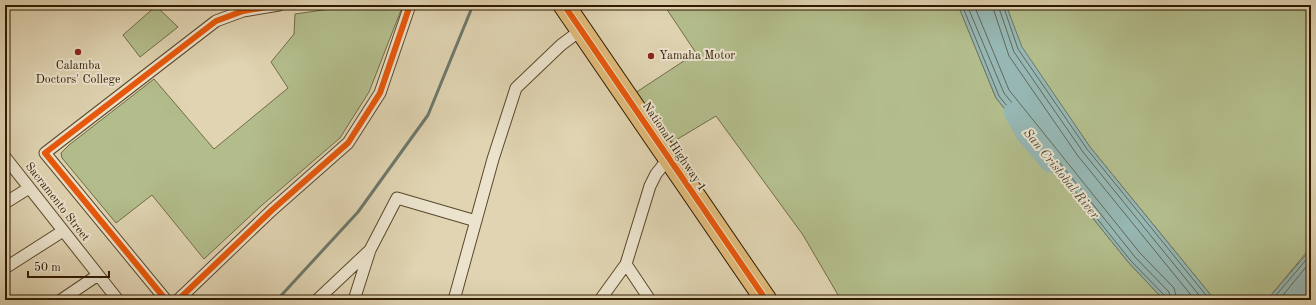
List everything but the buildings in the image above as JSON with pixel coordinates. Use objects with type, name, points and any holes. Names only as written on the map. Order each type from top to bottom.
[{"type":"highway","name":"National Highway 1","points":[[564,5],[766,300]]},
{"type":"street","points":[[166,300],[45,153],[216,21],[243,11],[279,5]]},
{"type":"street","points":[[178,300],[272,210],[348,143],[380,93],[410,5]]},
{"type":"street","points":[[454,300],[516,88],[561,45],[581,30]]},
{"type":"street","name":"Sacramento Street","points":[[5,157],[118,300]]},
{"type":"street","points":[[600,300],[626,264],[650,186],[656,174],[668,158]]},
{"type":"street","points":[[5,203],[29,188]]},
{"type":"street","points":[[354,300],[370,250],[397,198],[476,221]]},
{"type":"street","points":[[5,268],[63,231]]},
{"type":"street","points":[[317,300],[370,250]]},
{"type":"street","points":[[626,264],[650,300]]},
{"type":"street","points":[[61,300],[98,275]]},
{"type":"green space","points":[[359,5],[403,5],[369,92],[340,138],[261,206],[204,259],[152,195],[116,223],[62,158],[61,153],[69,145],[154,79],[214,149],[288,88],[271,62],[294,34],[295,14]]},
{"type":"green space","points":[[664,5],[958,5],[996,98],[1129,263],[1164,300],[841,300],[803,235],[716,116],[671,143],[635,93],[696,53]]},
{"type":"green space","points":[[1006,5],[1311,5],[1311,247],[1267,300],[1214,299],[1090,147],[1021,47]]},
{"type":"green space","points":[[156,6],[178,27],[140,57],[123,35]]},
{"type":"water","points":[[958,5],[1006,5],[1022,47],[1090,147],[1214,299],[1218,300],[1164,300],[1129,263],[996,98]]},
{"type":"water","points":[[1311,249],[1311,300],[1267,300]]},
{"type":"waterway","points":[[277,300],[358,212],[428,115],[473,5]]},
{"type":"waterway","name":"San Cristobal River","points":[[1013,112],[1026,135],[1050,163]]},
{"type":"cycle path","points":[[166,300],[45,153],[216,21],[243,11],[279,5]]},
{"type":"cycle path","points":[[178,300],[272,210],[348,143],[380,93],[410,5]]},
{"type":"cycle path","points":[[564,5],[766,300]]},
{"type":"place","name":"Calamba Doctors' College","points":[[78,52]]},
{"type":"place","name":"Yamaha Motor","points":[[651,56]]}]
